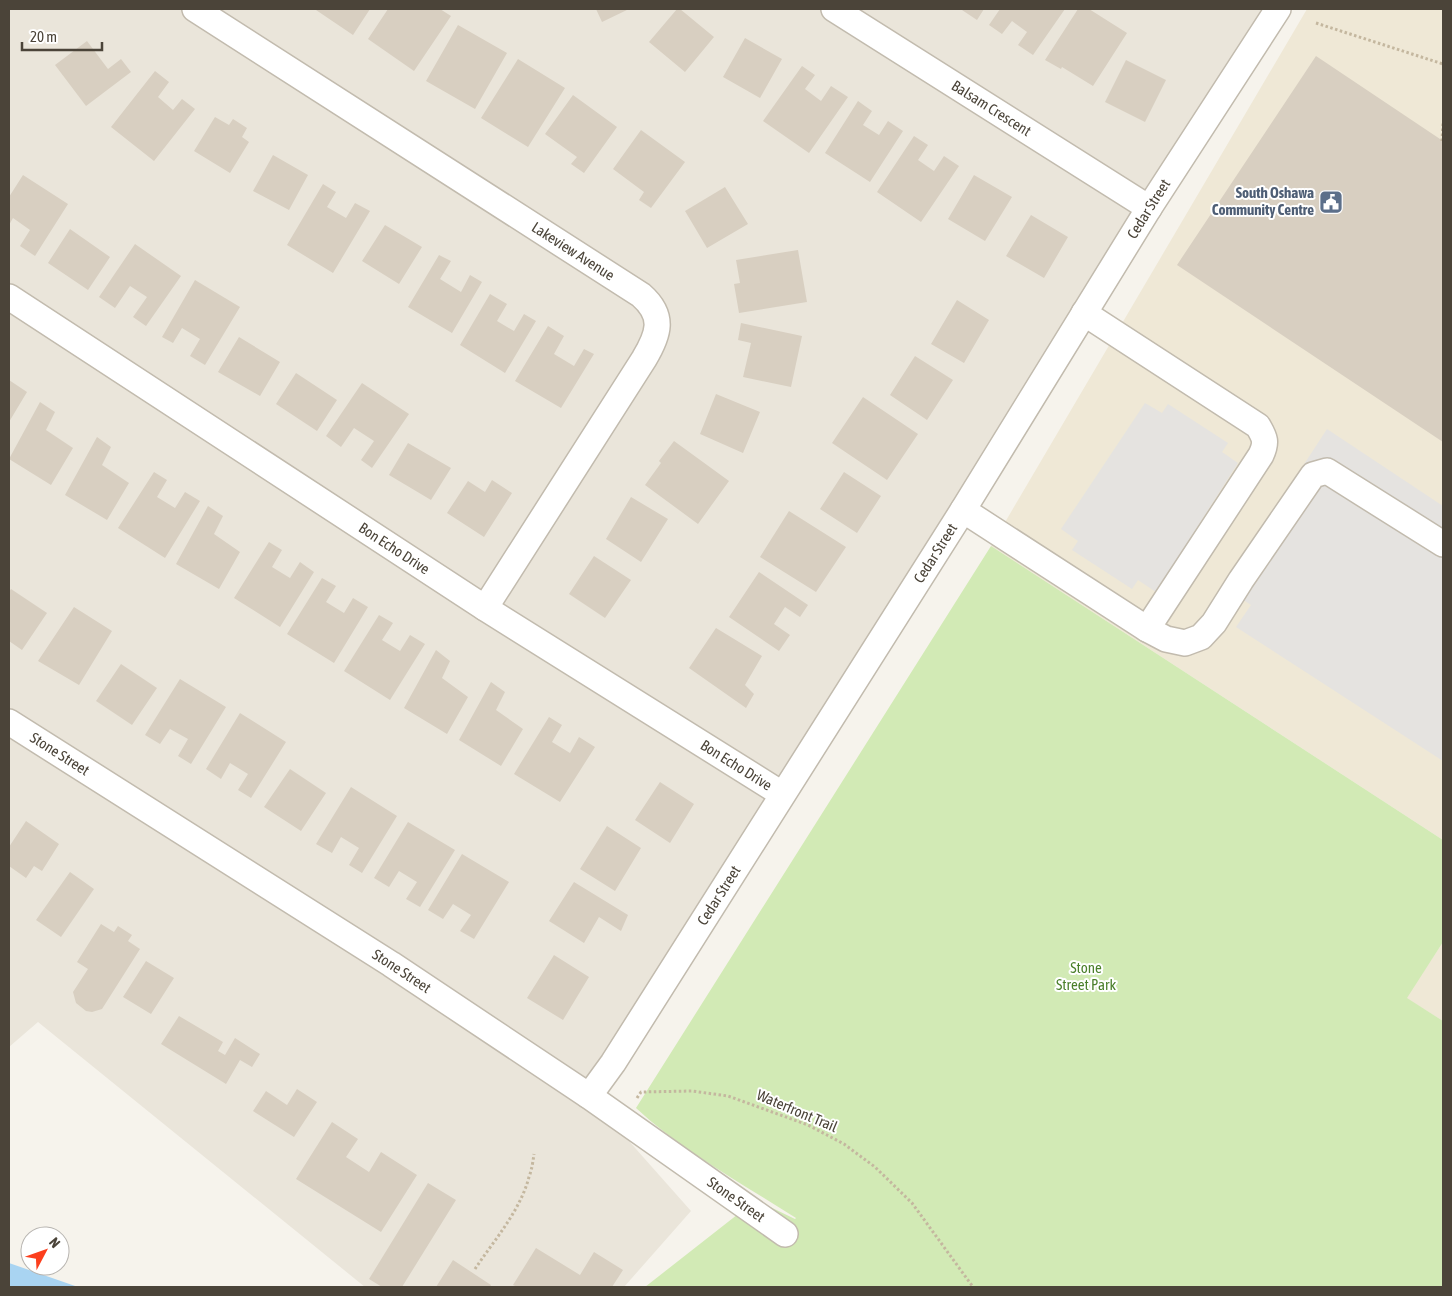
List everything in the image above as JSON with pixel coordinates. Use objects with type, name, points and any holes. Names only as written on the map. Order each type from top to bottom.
[{"type":"street","name":"Lakeview Avenue","points":[[195,9],[641,295],[648,302],[658,320],[654,342],[644,359],[485,608]]},
{"type":"street","name":"Balsam Crescent","points":[[834,9],[1148,208]]},
{"type":"street","name":"Cedar Street","points":[[589,1096],[618,1054],[963,510],[1148,208],[1278,9]]},
{"type":"street","name":"Bon Echo Drive","points":[[9,297],[485,608],[782,794]]},
{"type":"street","points":[[1084,313],[1258,426],[1264,437],[1265,447],[1261,455],[1147,629]]},
{"type":"street","points":[[963,510],[1147,629],[1166,640],[1185,643],[1201,637],[1214,623],[1313,475],[1328,471],[1443,544]]},
{"type":"street","name":"Stone Street","points":[[9,722],[342,932],[589,1096],[785,1234]]},
{"type":"path","points":[[1316,23],[1443,64]]},
{"type":"path","points":[[1442,140],[1443,123]]},
{"type":"path","name":"Waterfront Trail","points":[[623,1120],[641,1092],[692,1091],[728,1096],[808,1125],[844,1144],[874,1167],[912,1204],[973,1287]]},
{"type":"path","points":[[475,1268],[518,1204],[529,1178],[534,1154]]},
{"type":"shaded area","points":[[9,9],[1278,9],[589,1096],[691,1211],[624,1287],[365,1287],[38,1022],[9,1047]]},
{"type":"shaded area","points":[[1307,9],[1443,9],[1443,840],[991,546]]},
{"type":"shaded area","points":[[1145,403],[1162,413],[1168,404],[1228,443],[1222,452],[1238,463],[1156,592],[1138,580],[1132,589],[1072,550],[1078,541],[1061,529]]},
{"type":"shaded area","points":[[1327,429],[1443,506],[1443,761],[1236,627],[1251,605],[1224,587]]},
{"type":"shaded area","points":[[1443,942],[1443,1021],[1406,998]]},
{"type":"green space","name":"Stone Street Park","points":[[991,546],[1443,840],[1443,942],[1407,998],[1443,1021],[1443,1287],[645,1287],[756,1200],[796,1218],[693,1153],[636,1108]]},
{"type":"water","points":[[9,1263],[20,1267],[20,1276],[46,1276],[78,1287],[9,1287]]},
{"type":"building","points":[[317,9],[370,9],[353,35]]},
{"type":"building","points":[[388,9],[440,9],[451,16],[414,71],[368,39]]},
{"type":"building","points":[[596,9],[629,9],[602,22]]},
{"type":"building","points":[[677,9],[680,9],[714,37],[685,72],[649,42]]},
{"type":"building","points":[[963,9],[984,9],[977,20]]},
{"type":"building","points":[[1000,9],[1065,9],[1033,55],[1018,45],[1027,32],[1012,21],[1002,34],[989,25]]},
{"type":"building","points":[[1078,9],[1089,9],[1127,33],[1093,86],[1062,67],[1061,69],[1045,60]]},
{"type":"building","points":[[458,25],[507,53],[475,109],[426,81]]},
{"type":"building","points":[[745,38],[782,59],[760,98],[723,77]]},
{"type":"building","points":[[87,41],[108,69],[121,59],[131,72],[86,106],[55,65]]},
{"type":"building","name":"South Oshawa Community Centre","points":[[1316,56],[1443,141],[1443,442],[1177,265]]},
{"type":"building","points":[[518,59],[565,88],[528,147],[481,118]]},
{"type":"building","points":[[1126,60],[1166,80],[1145,122],[1105,102]]},
{"type":"building","points":[[802,66],[815,75],[805,89],[821,101],[831,86],[848,97],[809,153],[763,121]]},
{"type":"building","points":[[155,71],[169,82],[158,97],[173,110],[182,99],[195,109],[154,161],[111,127]]},
{"type":"building","points":[[573,95],[617,127],[584,173],[571,164],[577,157],[545,134]]},
{"type":"building","points":[[858,101],[872,111],[863,125],[879,135],[888,121],[903,131],[870,182],[825,153]]},
{"type":"building","points":[[215,117],[229,125],[233,119],[247,128],[242,137],[249,142],[230,173],[194,151]]},
{"type":"building","points":[[641,130],[685,162],[651,208],[639,200],[644,192],[613,169]]},
{"type":"building","points":[[914,136],[928,145],[918,160],[934,171],[944,156],[959,166],[921,222],[877,192]]},
{"type":"building","points":[[273,155],[308,175],[289,210],[253,191]]},
{"type":"building","points":[[23,175],[68,204],[35,256],[20,246],[30,230],[13,218],[9,225],[9,197]]},
{"type":"building","points":[[974,175],[1012,197],[985,241],[948,219]]},
{"type":"building","points":[[323,184],[336,192],[327,207],[346,218],[355,203],[370,211],[333,273],[287,245]]},
{"type":"building","points":[[725,187],[748,224],[707,248],[685,211]]},
{"type":"building","points":[[1031,215],[1068,237],[1044,278],[1006,256]]},
{"type":"building","points":[[385,225],[422,247],[399,284],[362,261]]},
{"type":"building","points":[[70,229],[110,257],[88,290],[48,263]]},
{"type":"building","points":[[135,244],[181,276],[146,326],[133,317],[147,297],[130,286],[115,308],[99,297]]},
{"type":"building","points":[[798,250],[807,302],[739,313],[734,284],[740,283],[736,260]]},
{"type":"building","points":[[439,255],[451,261],[440,279],[461,292],[470,275],[482,282],[452,333],[408,307]]},
{"type":"building","points":[[195,280],[240,307],[205,365],[190,356],[200,339],[182,328],[173,343],[162,337]]},
{"type":"building","points":[[490,294],[507,304],[497,321],[514,331],[524,314],[536,321],[505,373],[460,345]]},
{"type":"building","points":[[957,300],[989,320],[964,363],[931,344]]},
{"type":"building","points":[[741,323],[802,336],[791,387],[743,377],[751,343],[738,340]]},
{"type":"building","points":[[548,326],[564,336],[554,354],[574,366],[584,349],[594,354],[561,408],[515,381]]},
{"type":"building","points":[[239,337],[280,362],[260,396],[218,372]]},
{"type":"building","points":[[915,356],[953,380],[927,420],[890,395]]},
{"type":"building","points":[[296,373],[337,400],[317,431],[276,404]]},
{"type":"building","points":[[9,380],[27,392],[9,422]]},
{"type":"building","points":[[362,383],[409,414],[372,468],[361,460],[374,441],[354,428],[341,447],[326,436]]},
{"type":"building","points":[[716,394],[760,412],[743,453],[700,434]]},
{"type":"building","points":[[863,397],[918,434],[887,480],[832,443]]},
{"type":"building","points":[[40,402],[55,412],[46,430],[73,448],[51,485],[9,459]]},
{"type":"building","points":[[97,437],[111,447],[102,465],[129,483],[107,520],[65,495]]},
{"type":"building","points":[[674,441],[729,481],[698,524],[645,485],[661,463],[659,461]]},
{"type":"building","points":[[408,443],[451,468],[431,500],[389,475]]},
{"type":"building","points":[[154,472],[167,480],[157,497],[175,508],[185,492],[200,501],[165,558],[118,528]]},
{"type":"building","points":[[844,472],[881,496],[857,533],[820,509]]},
{"type":"building","points":[[492,480],[512,493],[484,537],[447,513],[468,481],[485,492]]},
{"type":"building","points":[[631,497],[668,519],[641,562],[606,539]]},
{"type":"building","points":[[208,506],[223,516],[214,534],[240,552],[219,589],[176,564]]},
{"type":"building","points":[[789,511],[846,547],[816,592],[760,557]]},
{"type":"building","points":[[269,542],[282,550],[272,567],[290,578],[300,562],[314,572],[280,627],[234,598]]},
{"type":"building","points":[[594,556],[631,580],[605,618],[569,594]]},
{"type":"building","points":[[759,572],[808,605],[800,617],[785,607],[774,624],[790,635],[779,651],[729,617]]},
{"type":"building","points":[[322,578],[336,586],[326,602],[344,613],[353,598],[368,607],[334,663],[287,634]]},
{"type":"building","points":[[11,589],[47,613],[22,650],[9,641],[9,592]]},
{"type":"building","points":[[74,607],[112,631],[79,685],[38,661]]},
{"type":"building","points":[[379,615],[393,623],[382,640],[400,651],[410,635],[425,644],[390,700],[344,671]]},
{"type":"building","points":[[716,628],[762,656],[745,685],[754,694],[746,708],[689,668]]},
{"type":"building","points":[[436,650],[450,661],[442,678],[468,697],[447,734],[404,708]]},
{"type":"building","points":[[121,664],[157,688],[132,725],[96,701]]},
{"type":"building","points":[[180,679],[226,707],[191,764],[178,756],[188,739],[170,729],[160,744],[145,735]]},
{"type":"building","points":[[491,682],[505,692],[496,710],[523,729],[501,766],[459,740]]},
{"type":"building","points":[[240,713],[286,742],[251,798],[238,790],[248,774],[230,763],[221,779],[206,769]]},
{"type":"building","points":[[549,717],[562,725],[552,742],[570,753],[579,737],[595,747],[560,802],[514,774]]},
{"type":"building","points":[[290,769],[326,793],[301,831],[264,807]]},
{"type":"building","points":[[660,782],[694,804],[670,843],[635,820]]},
{"type":"building","points":[[351,787],[397,816],[362,873],[349,865],[359,848],[341,837],[332,853],[316,844]]},
{"type":"building","points":[[26,821],[59,844],[42,871],[34,866],[26,878],[9,866],[9,847]]},
{"type":"building","points":[[408,822],[455,850],[420,907],[406,899],[417,882],[399,871],[389,887],[374,878]]},
{"type":"building","points":[[607,826],[641,848],[615,891],[580,869]]},
{"type":"building","points":[[462,854],[509,882],[474,939],[460,931],[471,915],[453,904],[443,919],[428,910]]},
{"type":"building","points":[[70,872],[94,889],[61,937],[36,920]]},
{"type":"building","points":[[574,882],[628,915],[621,931],[599,917],[584,943],[549,921]]},
{"type":"building","points":[[101,924],[114,932],[118,926],[132,935],[128,941],[140,949],[102,1009],[92,1012],[86,1011],[76,1003],[73,992],[88,969],[77,962]]},
{"type":"building","points":[[554,955],[589,977],[563,1020],[527,998]]},
{"type":"building","points":[[146,961],[174,978],[151,1014],[123,997]]},
{"type":"building","points":[[179,1016],[223,1042],[218,1051],[225,1055],[235,1038],[260,1054],[252,1067],[240,1060],[226,1084],[161,1044]]},
{"type":"building","points":[[297,1089],[317,1102],[294,1137],[253,1111],[266,1091],[287,1105]]},
{"type":"building","points":[[332,1122],[358,1139],[346,1157],[369,1172],[381,1152],[417,1175],[381,1232],[296,1179]]},
{"type":"building","points":[[428,1183],[456,1200],[402,1287],[382,1287],[369,1279]]},
{"type":"building","points":[[536,1248],[580,1275],[594,1252],[623,1270],[612,1287],[517,1287],[513,1285]]},
{"type":"building","points":[[453,1260],[491,1285],[490,1287],[436,1287]]},
{"type":"place","name":"South Oshawa Community Centre","points":[[1331,202]]}]
